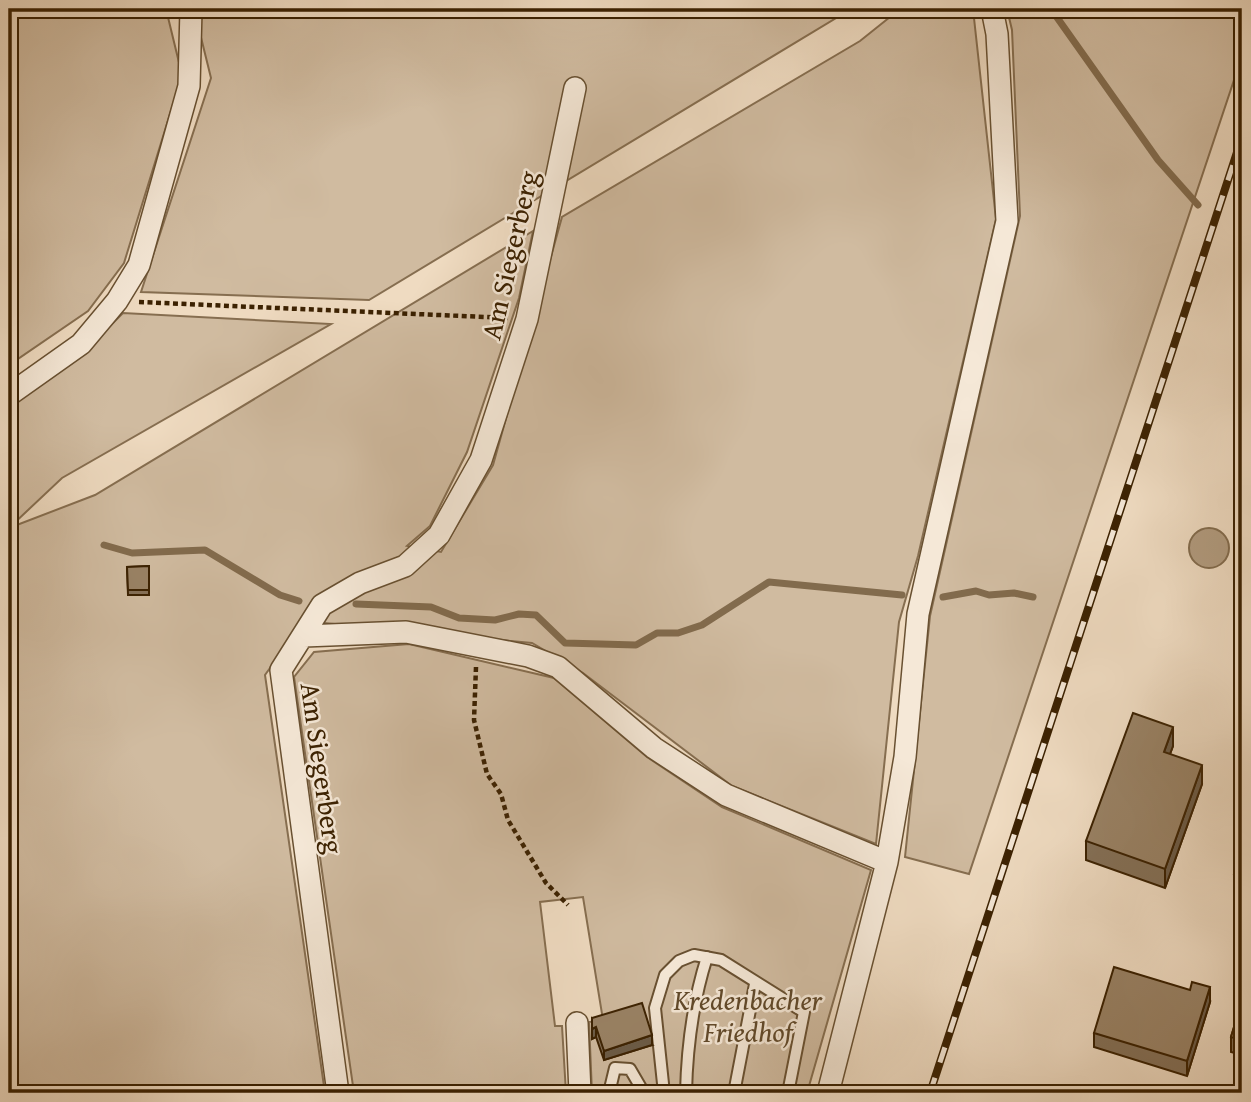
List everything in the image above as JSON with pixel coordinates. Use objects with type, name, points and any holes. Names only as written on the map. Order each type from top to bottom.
[{"type":"street","points":[[9,395],[81,344],[117,301],[139,265],[189,86],[191,9]]},
{"type":"street","points":[[828,1093],[887,862],[905,757],[918,614],[1007,221],[997,34],[992,9]]},
{"type":"street","name":"Am Siegerberg","points":[[338,1093],[281,670],[322,605],[360,583],[404,566],[439,535],[481,460],[527,319],[575,88]]},
{"type":"street","points":[[304,636],[406,632],[528,656],[558,667],[654,748],[726,795],[887,862]]},
{"type":"street","points":[[577,1023],[580,1093]]},
{"type":"lane","points":[[664,1093],[655,1008],[665,975],[679,961],[694,955],[721,960],[755,984],[804,1012],[788,1093]]},
{"type":"lane","points":[[687,1093],[684,1052],[707,957]]},
{"type":"lane","points":[[734,1093],[755,984]]},
{"type":"lane","points":[[609,1093],[615,1068],[629,1069],[645,1093]]},
{"type":"path","points":[[117,301],[527,319]]},
{"type":"path","points":[[477,645],[474,720],[486,774],[501,794],[508,820],[546,883],[568,905]]},
{"type":"green space","points":[[9,9],[166,9],[182,75],[124,263],[88,311],[9,365]]},
{"type":"green space","points":[[194,9],[851,9],[369,300],[141,292],[211,78]]},
{"type":"green space","points":[[900,9],[973,9],[996,219],[918,556],[899,622],[876,844],[732,786],[583,673],[532,643],[304,621],[265,675],[325,1093],[9,1093],[9,528],[95,495],[533,231],[519,298],[467,452],[430,526],[407,546],[441,552],[493,465],[562,217],[860,41]]},
{"type":"green space","points":[[1007,9],[1242,9],[1242,56],[969,874],[905,857],[930,616],[1020,216],[1012,30]]},
{"type":"green space","points":[[123,313],[331,324],[62,478],[9,528],[9,404],[106,330]]},
{"type":"green space","name":"Kredenbacher Friedhof","points":[[409,644],[554,678],[647,757],[722,807],[871,870],[807,1093],[592,1093],[589,1022],[603,1020],[583,897],[540,902],[555,1026],[562,1026],[566,1093],[354,1093],[294,677],[314,652]]},
{"type":"shaded area","points":[[1209,528],[1223,534],[1229,548],[1223,562],[1209,568],[1195,562],[1189,548],[1195,534]]},
{"type":"building","points":[[149,566],[149,590],[128,590],[127,567]]},
{"type":"building","points":[[1133,713],[1173,727],[1164,752],[1202,765],[1165,869],[1086,841]]},
{"type":"building","points":[[1242,847],[1242,877],[1234,874]]},
{"type":"building","points":[[1114,967],[1190,990],[1192,982],[1210,987],[1187,1061],[1094,1033]]},
{"type":"building","points":[[1242,1001],[1242,1041],[1231,1037]]},
{"type":"building","points":[[642,1003],[652,1035],[604,1051],[596,1027],[592,1029],[592,1018]]},
{"type":"waterway","points":[[1051,9],[1158,160],[1198,205]]},
{"type":"waterway","points":[[104,545],[132,553],[205,550],[280,595],[299,601]]},
{"type":"waterway","points":[[356,604],[431,607],[459,618],[495,620],[519,614],[536,615],[565,643],[636,645],[657,633],[678,633],[702,625],[769,582],[902,595]]},
{"type":"waterway","points":[[943,597],[976,591],[989,595],[1014,593],[1033,597]]},
{"type":"railway","points":[[930,1093],[1242,137]]}]
